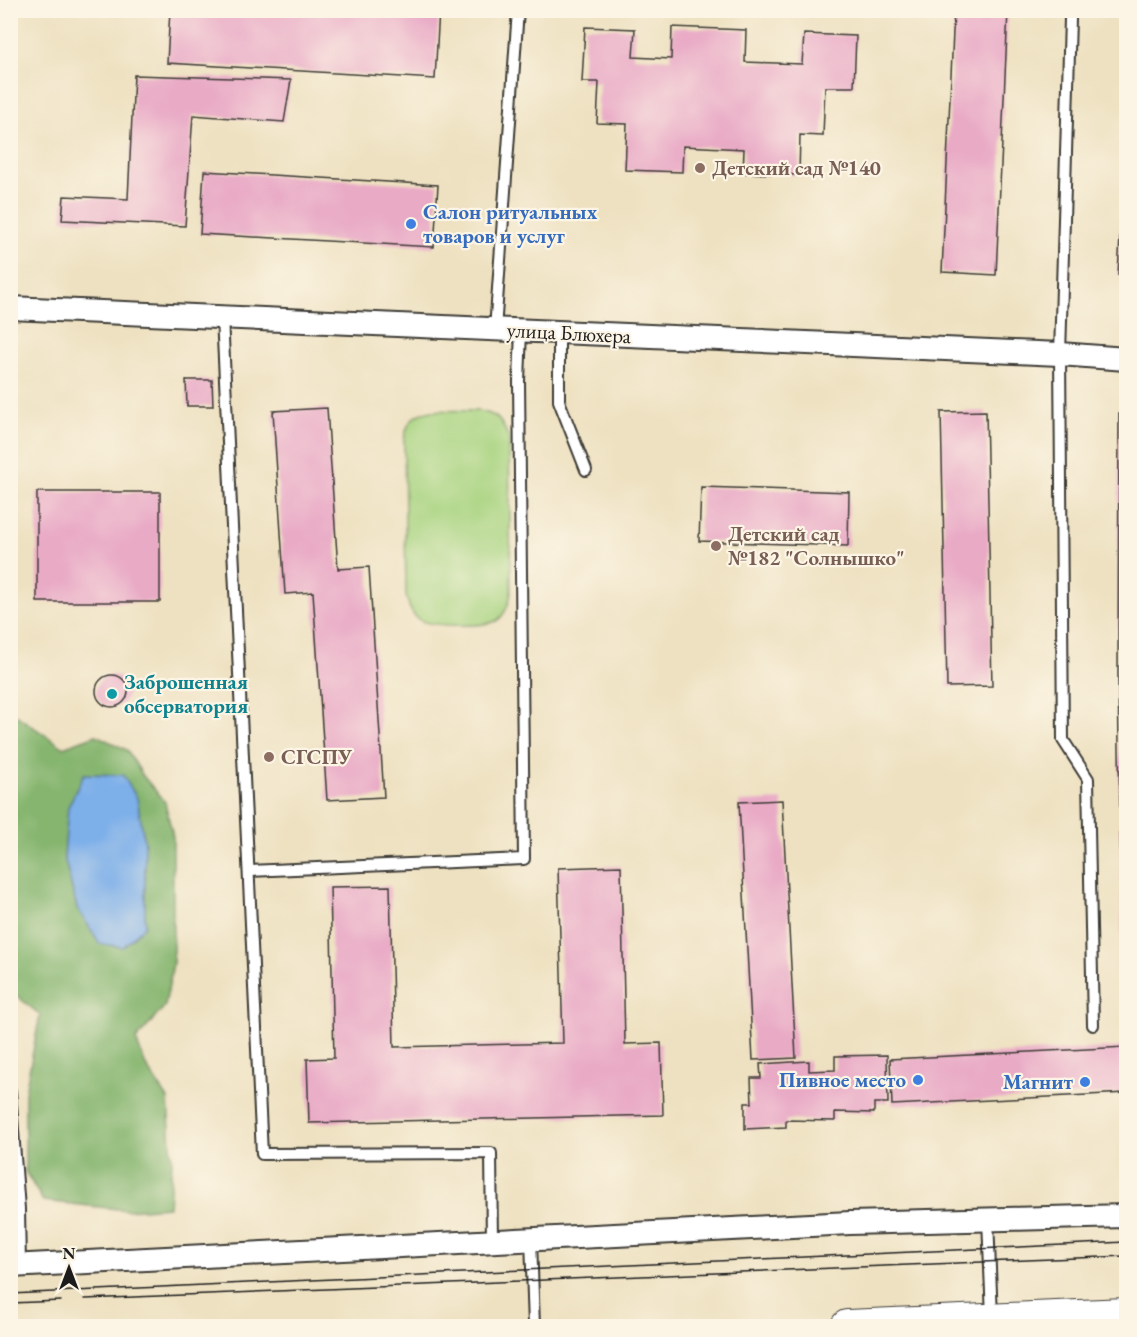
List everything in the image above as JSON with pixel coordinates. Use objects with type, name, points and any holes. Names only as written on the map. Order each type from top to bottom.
[{"type":"main road","points":[[847,1326],[953,1324],[1126,1314]]},
{"type":"street","name":"улица Блюхера","points":[[10,308],[1060,354],[1126,359]]},
{"type":"street","points":[[16,1266],[849,1223],[1126,1215]]},
{"type":"lane","points":[[495,330],[518,10]]},
{"type":"lane","points":[[1068,10],[1070,19],[1060,354],[1063,740],[1088,778],[1093,1026]]},
{"type":"lane","points":[[222,317],[262,1154],[491,1153],[492,1241]]},
{"type":"lane","points":[[249,871],[524,859],[519,393],[521,331]]},
{"type":"lane","points":[[559,333],[559,401],[586,470]]},
{"type":"lane","points":[[10,1091],[20,1216],[16,1266]]},
{"type":"lane","points":[[988,1219],[992,1321]]},
{"type":"lane","points":[[531,1239],[534,1326]]},
{"type":"green space","points":[[431,411],[478,411],[498,419],[509,438],[510,597],[502,616],[490,623],[456,625],[424,622],[413,614],[406,595],[404,439],[408,425],[418,415]]},
{"type":"green space","points":[[10,711],[63,747],[96,735],[127,750],[143,776],[165,802],[173,837],[173,963],[165,1006],[136,1040],[146,1066],[168,1099],[172,1162],[169,1207],[127,1210],[43,1201],[25,1171],[25,1092],[40,1015],[11,991]]},
{"type":"water","points":[[84,774],[123,775],[137,798],[145,844],[145,926],[123,947],[100,944],[77,908],[64,857],[68,807]]},
{"type":"building","points":[[170,10],[439,10],[435,79],[167,63]]},
{"type":"building","points":[[954,10],[1008,10],[996,275],[942,272]]},
{"type":"building","points":[[585,27],[635,29],[633,57],[671,59],[672,27],[746,30],[745,62],[802,64],[804,34],[856,36],[854,87],[825,87],[823,136],[800,135],[799,175],[743,173],[744,149],[683,146],[682,172],[625,170],[627,124],[597,123],[599,82],[582,82]]},
{"type":"building","points":[[134,75],[291,80],[284,122],[193,115],[185,226],[62,220],[64,196],[128,199]]},
{"type":"building","points":[[1125,139],[1126,275],[1118,275]]},
{"type":"building","points":[[204,171],[438,185],[434,247],[200,234]]},
{"type":"building","points":[[186,380],[212,380],[213,406],[187,406]]},
{"type":"building","points":[[327,408],[338,569],[369,567],[384,797],[327,800],[313,592],[285,594],[273,411]]},
{"type":"building","points":[[986,411],[992,686],[947,687],[941,412]]},
{"type":"building","points":[[1119,414],[1126,414],[1126,963],[1122,963],[1118,676]]},
{"type":"building","points":[[701,487],[849,492],[848,546],[699,541]]},
{"type":"building","points":[[37,492],[160,492],[160,602],[37,602]]},
{"type":"building","name":"Заброшенная обсерватория","points":[[112,675],[123,680],[128,691],[123,702],[112,707],[101,702],[96,691],[101,680]]},
{"type":"building","points":[[782,800],[796,1058],[753,1060],[739,802]]},
{"type":"building","points":[[621,866],[625,1044],[661,1043],[663,1115],[309,1123],[307,1059],[334,1058],[330,887],[390,886],[394,1047],[563,1043],[558,868]]},
{"type":"building","points":[[1126,1047],[1126,1093],[892,1105],[890,1059]]},
{"type":"building","points":[[887,1055],[888,1103],[874,1103],[874,1113],[835,1112],[835,1121],[786,1120],[786,1127],[745,1129],[745,1103],[752,1103],[751,1078],[761,1078],[760,1064],[809,1061],[809,1071],[835,1070],[835,1056]]},
{"type":"tram line","points":[[10,1294],[1126,1242]]},
{"type":"tram line","points":[[85,1299],[1126,1256]]},
{"type":"tram line","points":[[10,1303],[61,1301]]},
{"type":"place","name":"Детский сад №140","points":[[700,168]]},
{"type":"place","name":"Салон ритуальных товаров и услуг","points":[[411,224]]},
{"type":"place","name":"Детский сад №182 \"Солнышко\"","points":[[716,546]]},
{"type":"place","name":"Заброшенная обсерватория","points":[[112,694]]},
{"type":"place","name":"СГСПУ","points":[[269,757]]},
{"type":"place","name":"Пивное место","points":[[918,1080]]},
{"type":"place","name":"Магнит","points":[[1085,1082]]}]
